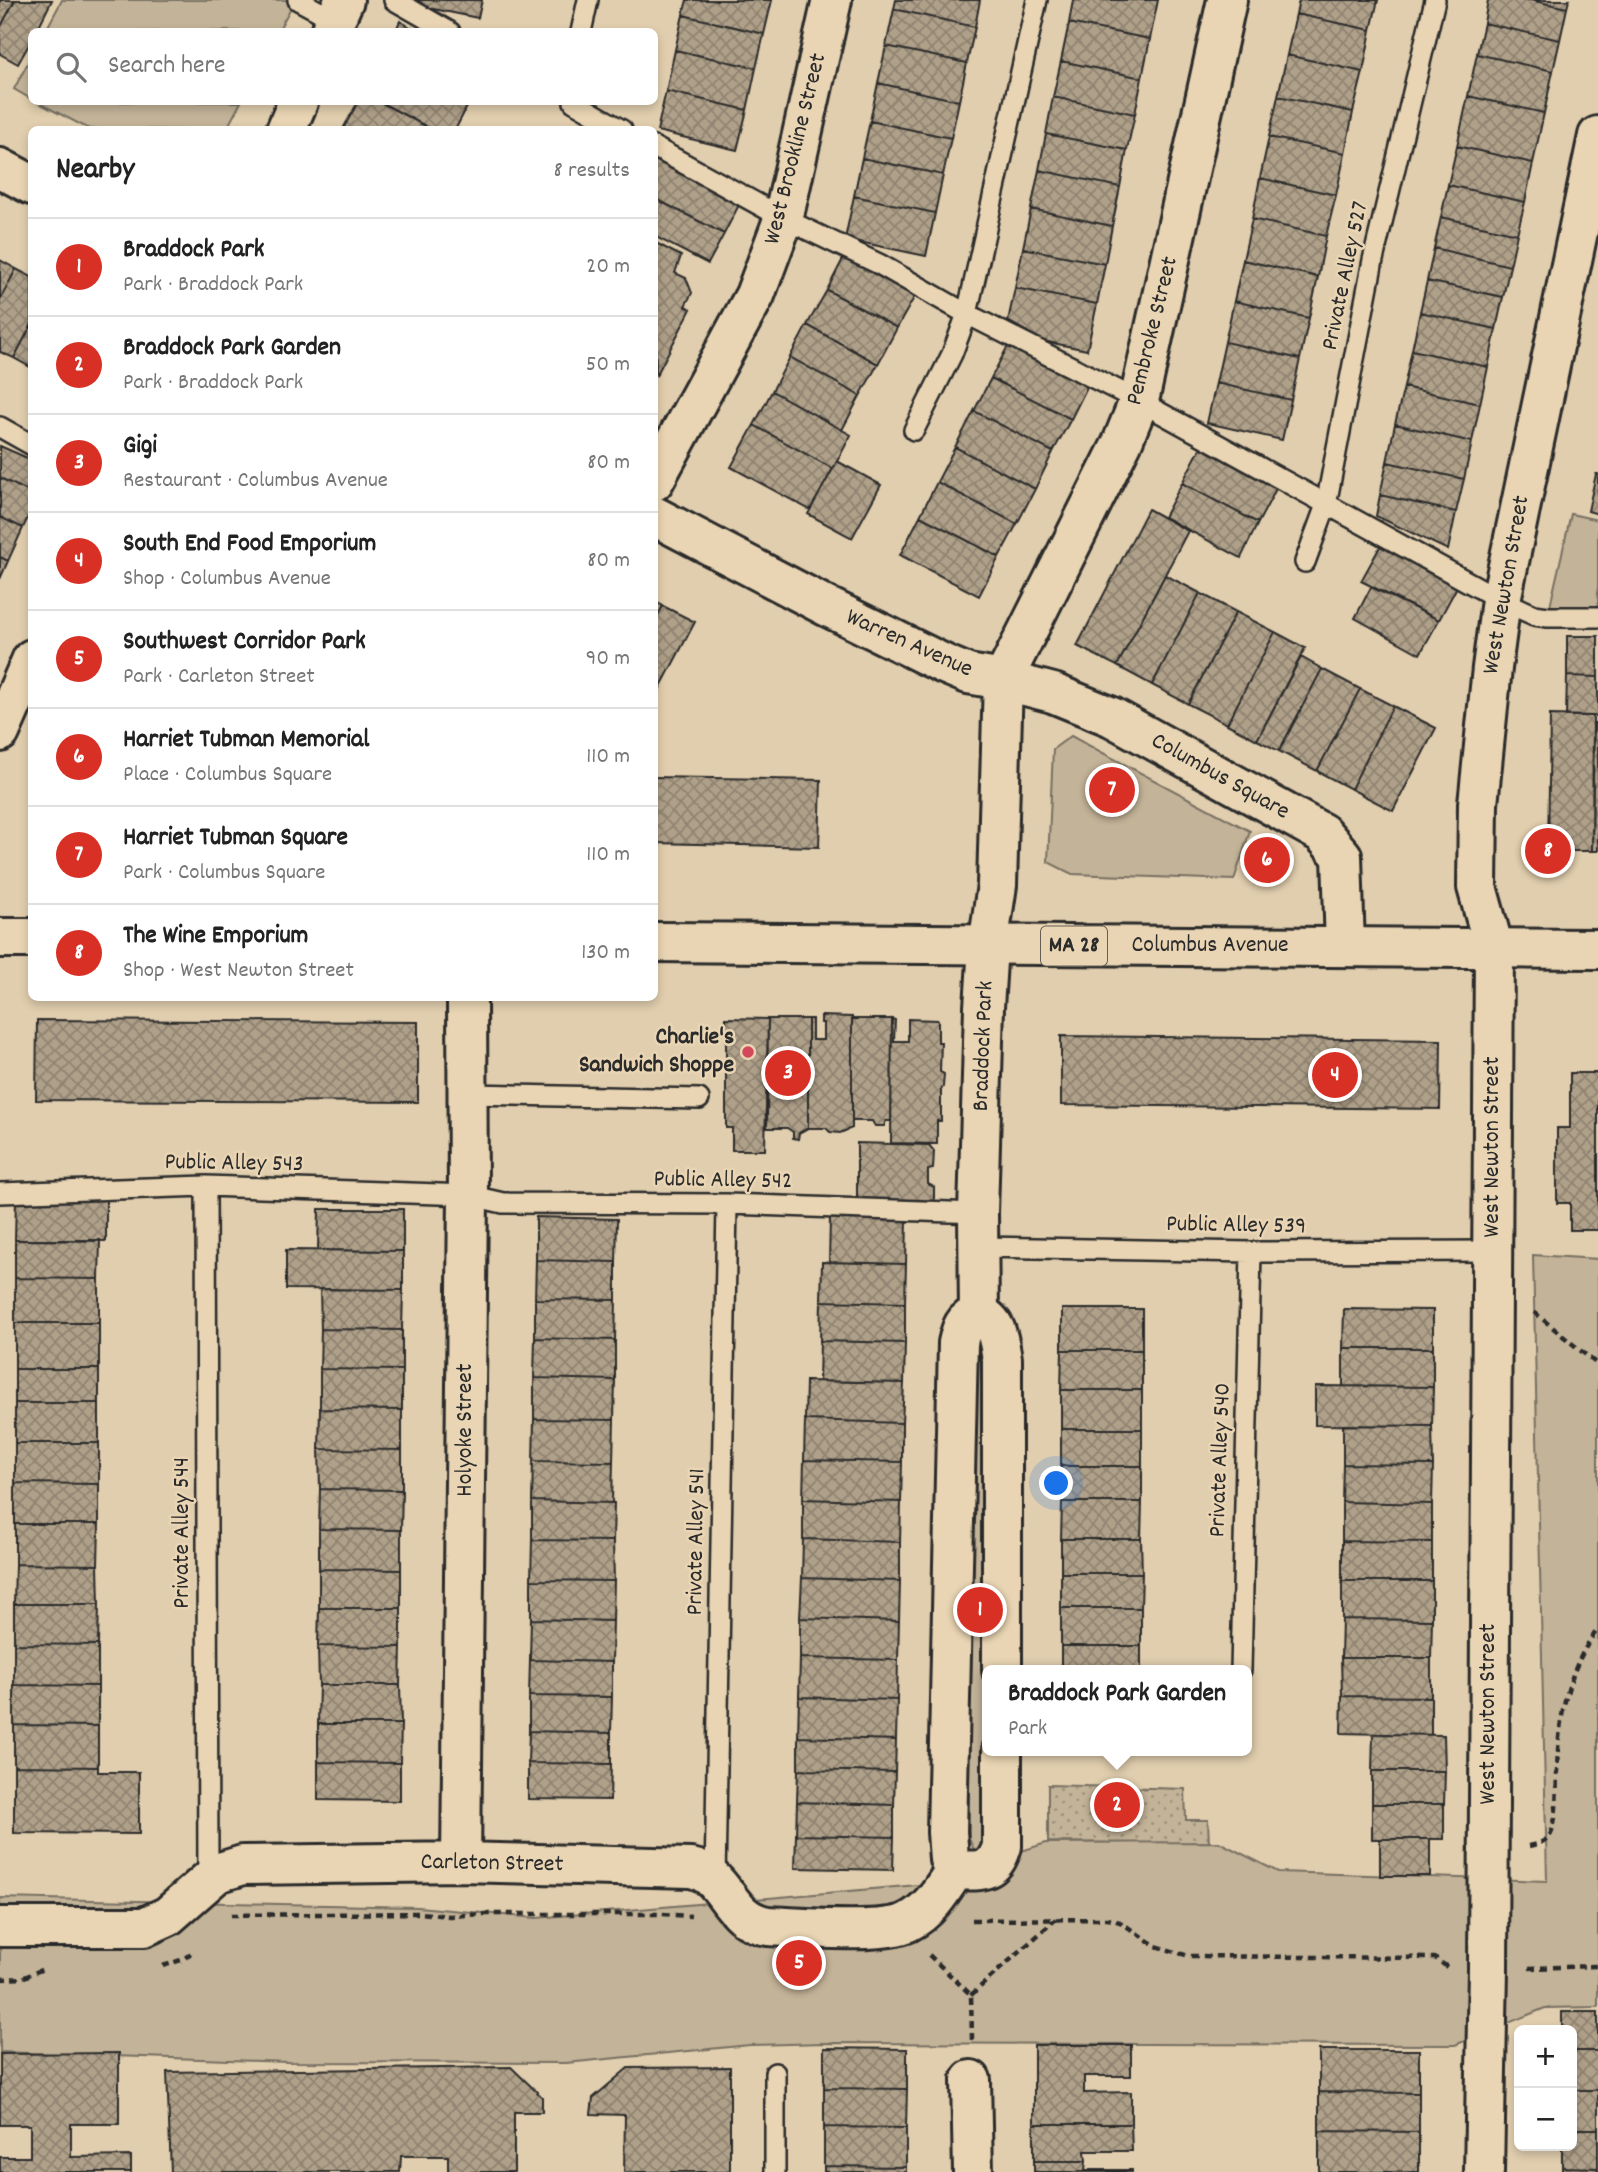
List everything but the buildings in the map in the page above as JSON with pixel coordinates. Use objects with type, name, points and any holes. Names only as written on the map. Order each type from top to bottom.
[{"type":"street","name":"West Brookline Street","points":[[658,474],[755,295],[783,218],[832,0]]},
{"type":"street","name":"Pembroke Street","points":[[1003,680],[1122,443],[1139,401],[1227,0]]},
{"type":"street","points":[[288,126],[297,105]]},
{"type":"street","name":"West Newton Street","points":[[1484,2172],[1488,1955],[1494,948],[1477,887],[1478,804],[1501,600],[1598,136]]},
{"type":"street","points":[[0,168],[28,183]]},
{"type":"street","name":"Warren Avenue","points":[[658,518],[944,664],[968,674],[1003,680],[997,885],[988,946]]},
{"type":"street","points":[[0,732],[28,668]]},
{"type":"street","name":"Columbus Square","points":[[1003,680],[1052,693],[1112,717],[1322,833],[1342,856],[1345,947]]},
{"type":"street","points":[[0,938],[28,938]]},
{"type":"street","name":"Columbus Avenue","points":[[658,942],[1598,949]]},
{"type":"street","name":"Braddock Park","points":[[979,1314],[984,1007],[988,946]]},
{"type":"street","name":"Holyoke Street","points":[[461,1862],[468,1195],[467,1001]]},
{"type":"street","points":[[1002,1665],[1002,1360],[994,1326],[991,1320],[979,1314],[965,1322],[958,1343],[947,1832],[949,1859],[954,1870],[984,1870],[993,1866],[998,1859],[1002,1846],[1002,1756]]},
{"type":"street","name":"Carleton Street","points":[[0,1927],[144,1927],[168,1916],[208,1880],[228,1869],[253,1864],[461,1862],[681,1866],[703,1871],[715,1881],[740,1915],[755,1924],[885,1928],[906,1923],[920,1914],[933,1902],[954,1870]]},
{"type":"street","points":[[971,2080],[973,2172]]},
{"type":"lane","points":[[298,0],[336,17]]},
{"type":"lane","points":[[394,0],[443,28]]},
{"type":"lane","points":[[582,28],[588,0]]},
{"type":"lane","points":[[914,430],[952,354],[967,314],[1037,0]]},
{"type":"lane","name":"Private Alley 527","points":[[1305,562],[1326,505],[1373,260],[1435,0]]},
{"type":"lane","points":[[579,105],[615,126]]},
{"type":"lane","points":[[658,149],[783,218],[879,264],[967,314],[1139,401],[1501,600],[1534,615],[1598,617]]},
{"type":"lane","points":[[0,427],[28,443]]},
{"type":"lane","points":[[468,1094],[699,1099]]},
{"type":"lane","name":"Public Alley 543","points":[[0,1193],[206,1186],[468,1195]]},
{"type":"lane","name":"Private Alley 544","points":[[206,1186],[208,1880]]},
{"type":"lane","name":"Public Alley 542","points":[[468,1195],[503,1203],[727,1204],[979,1230]]},
{"type":"lane","name":"Private Alley 541","points":[[715,1881],[727,1204]]},
{"type":"lane","name":"Public Alley 539","points":[[979,1230],[1251,1252],[1493,1251]]},
{"type":"lane","name":"Private Alley 540","points":[[1241,1665],[1251,1252]]},
{"type":"lane","points":[[775,2073],[775,2172]]},
{"type":"path","points":[[1533,1311],[1598,1365]]},
{"type":"path","points":[[1528,1846],[1540,1844],[1551,1832],[1565,1697],[1586,1648],[1598,1629]]},
{"type":"path","points":[[226,1917],[421,1913],[450,1916],[683,1914],[697,1921]]},
{"type":"path","points":[[971,1996],[1057,1918]]},
{"type":"path","points":[[966,1920],[1096,1918],[1120,1922],[1156,1945],[1189,1956],[1435,1958],[1449,1968]]},
{"type":"path","points":[[159,1967],[184,1959],[198,1945]]},
{"type":"path","points":[[925,1950],[971,1996],[971,2080]]},
{"type":"path","points":[[0,1979],[22,1978],[53,1966]]},
{"type":"path","points":[[1529,1968],[1598,1966]]},
{"type":"shaded area","points":[[62,0],[294,2],[280,28],[47,28]]},
{"type":"shaded area","points":[[28,63],[28,97],[14,89]]},
{"type":"shaded area","points":[[43,105],[239,105],[228,126],[83,126]]},
{"type":"shaded area","points":[[1571,514],[1598,520],[1598,607],[1550,606]]},
{"type":"shaded area","points":[[1071,736],[1250,831],[1234,880],[1072,874],[1048,862],[1053,749]]},
{"type":"shaded area","points":[[1533,1255],[1598,1259],[1598,2007],[1545,2008],[1455,2045],[823,2043],[750,2045],[566,2063],[288,2062],[0,2052],[0,1898],[418,1907],[536,1918],[918,1885],[1046,1843],[1219,1842],[1278,1872],[1547,1881]]},
{"type":"shaded area","points":[[972,1338],[986,1338],[988,1665],[982,1665],[982,1756],[988,1756],[989,1853],[975,1852],[969,1839],[966,1377]]},
{"type":"shaded area","points":[[1048,1785],[1185,1789],[1186,1820],[1208,1820],[1209,1844],[1048,1842]]},
{"type":"place","name":"Harriet Tubman Square","points":[[1112,790]]},
{"type":"place","name":"The Wine Emporium","points":[[1548,851]]},
{"type":"place","name":"Harriet Tubman Memorial","points":[[1267,860]]},
{"type":"place","name":"Charlie's Sandwich Shoppe","points":[[748,1052]]},
{"type":"place","name":"Gigi","points":[[788,1073]]},
{"type":"place","name":"South End Food Emporium","points":[[1335,1075]]},
{"type":"place","name":"Braddock Park","points":[[980,1610]]},
{"type":"place","name":"Braddock Park Garden","points":[[1117,1805]]},
{"type":"place","name":"Southwest Corridor Park","points":[[799,1963]]}]
